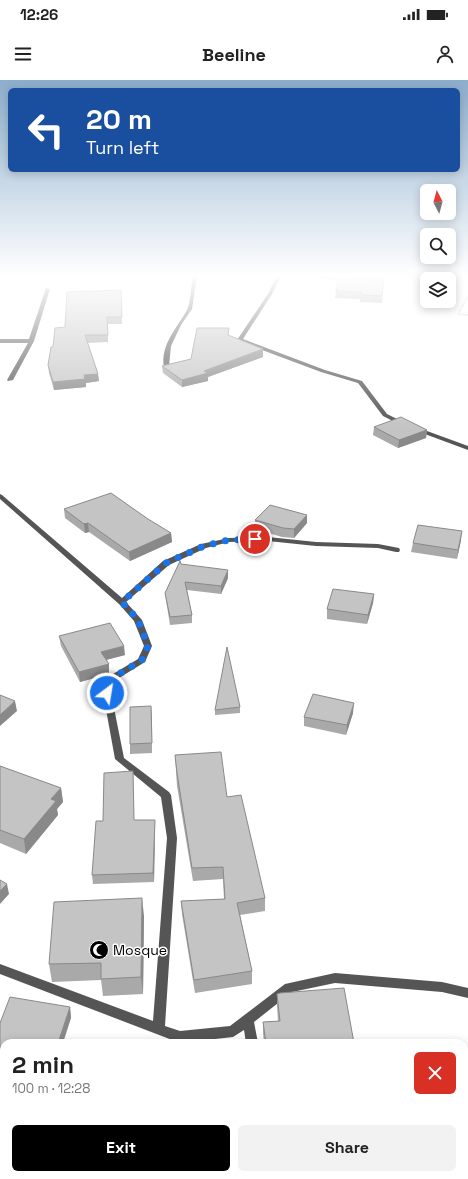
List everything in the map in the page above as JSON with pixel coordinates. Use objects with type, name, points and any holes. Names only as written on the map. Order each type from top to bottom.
[{"type":"street","points":[[10,380],[31,340],[35,327]]},
{"type":"street","points":[[166,366],[168,346],[178,327]]},
{"type":"street","points":[[248,327],[240,340],[323,371],[360,382],[385,415],[406,425]]},
{"type":"street","points":[[0,341],[31,340]]},
{"type":"street","points":[[413,428],[468,448]]},
{"type":"street","points":[[0,496],[122,602],[138,620],[148,646],[142,660],[116,676],[107,693],[120,759],[166,795],[172,838],[159,1029]]},
{"type":"street","points":[[122,602],[166,563],[204,546],[229,540],[268,539],[316,544],[378,546],[396,550]]},
{"type":"street","points":[[0,969],[180,1037],[233,1031],[289,988],[335,978],[442,987],[468,993]]},
{"type":"street","points":[[248,1020],[251,1039]]},
{"type":"building","points":[[108,327],[108,335],[85,335],[98,374],[84,375],[85,379],[53,382],[48,365],[51,347],[53,347],[55,328]]},
{"type":"building","points":[[197,328],[229,328],[228,335],[263,349],[204,371],[208,373],[182,380],[162,366],[191,359]]},
{"type":"building","points":[[401,417],[427,430],[399,440],[374,427]]},
{"type":"building","points":[[111,493],[171,533],[129,552],[88,523],[84,524],[64,509]]},
{"type":"building","points":[[270,505],[307,515],[294,529],[283,528],[255,520]]},
{"type":"building","points":[[418,525],[462,531],[458,550],[413,543]]},
{"type":"building","points":[[180,561],[181,564],[228,570],[221,586],[185,582],[192,615],[170,617],[165,593]]},
{"type":"building","points":[[333,589],[374,594],[368,615],[327,609]]},
{"type":"building","points":[[110,623],[124,646],[101,652],[109,664],[79,672],[59,636]]},
{"type":"building","points":[[227,647],[240,707],[215,710]]},
{"type":"building","points":[[313,694],[354,703],[347,725],[304,717]]},
{"type":"building","points":[[0,695],[15,701],[0,715]]},
{"type":"building","points":[[151,706],[152,743],[130,744],[130,707]]},
{"type":"building","points":[[221,752],[227,797],[241,795],[265,898],[237,903],[252,971],[194,980],[181,901],[225,899],[223,867],[192,868],[175,755]]},
{"type":"building","points":[[0,766],[61,788],[51,799],[56,801],[24,839],[0,830]]},
{"type":"building","points":[[133,771],[134,820],[155,820],[153,873],[92,875],[96,821],[103,821],[104,773]]},
{"type":"building","points":[[0,880],[7,884],[0,891]]},
{"type":"building","name":"Mosque","points":[[142,898],[141,977],[101,979],[101,963],[49,964],[54,902]]},
{"type":"building","points":[[344,988],[353,1039],[265,1039],[263,1022],[280,1021],[277,994]]},
{"type":"building","points":[[10,997],[70,1007],[59,1039],[0,1039],[0,1023]]},
{"type":"place","name":"Mosque","points":[[99,950]]},
{"type":"route","points":[[107,693],[116,676],[142,660],[148,646],[138,620],[122,602],[166,563],[204,546],[229,540],[255,539]]}]
